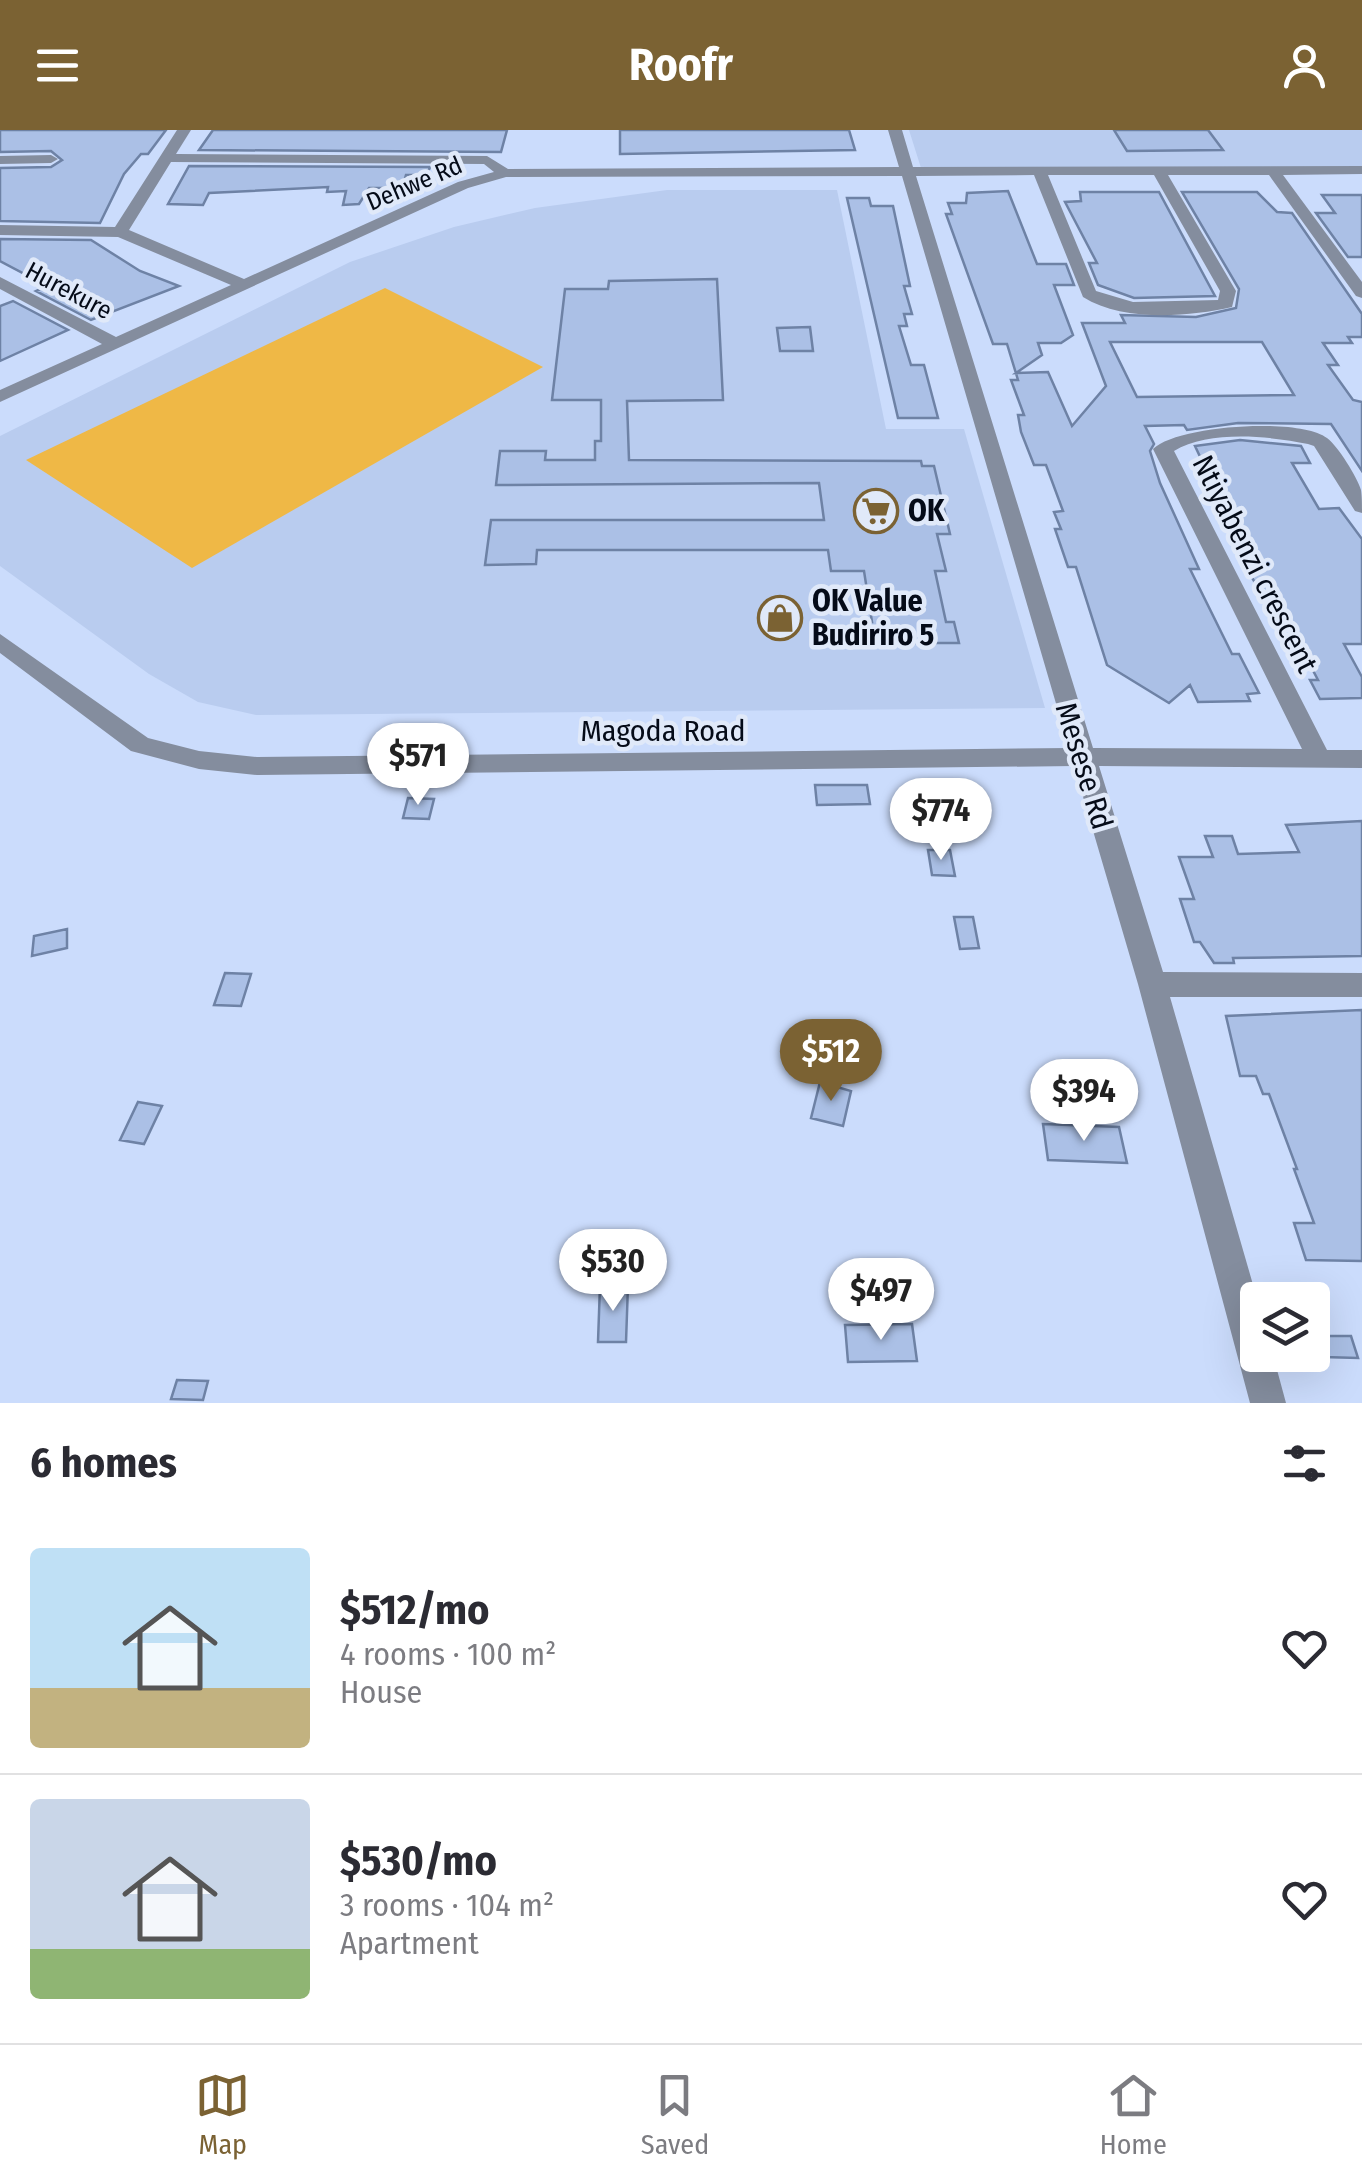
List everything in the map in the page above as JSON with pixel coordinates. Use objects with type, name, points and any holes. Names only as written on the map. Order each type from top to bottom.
[{"type":"street","points":[[120,232],[184,130]]},
{"type":"street","name":"Mesese Rd","points":[[894,130],[1080,757],[1152,984],[1268,1403]]},
{"type":"street","points":[[166,158],[487,160],[505,173]]},
{"type":"street","points":[[0,160],[51,159]]},
{"type":"street","points":[[1039,171],[1089,294],[1096,300],[1117,306],[1226,303],[1228,291],[1159,170]]},
{"type":"street","points":[[1273,170],[1362,293]]},
{"type":"street","name":"Dehwe Rd","points":[[0,396],[463,185],[505,173],[1362,170]]},
{"type":"street","points":[[0,230],[120,232],[241,284]]},
{"type":"street","name":"Hurekure","points":[[5,289],[114,342]]},
{"type":"street","name":"Ntiyabenzi crescent","points":[[1319,759],[1163,448],[1177,440],[1206,435],[1313,439],[1321,442],[1362,507]]},
{"type":"street","name":"Magoda Road","points":[[0,642],[140,745],[238,764],[1080,757],[1362,759]]},
{"type":"street","points":[[1152,984],[1362,986]]},
{"type":"shaded area","points":[[909,130],[1362,130],[1362,167],[921,168]]},
{"type":"shaded area","points":[[667,190],[837,190],[886,429],[964,429],[1045,708],[256,715],[198,702],[149,674],[0,566],[0,436],[350,262],[454,227],[535,208]]},
{"type":"shaded area","points":[[385,288],[543,367],[192,568],[26,460]]},
{"type":"building","points":[[0,130],[166,130],[148,154],[141,154],[124,174],[100,223],[0,221],[0,168],[51,167],[62,160],[51,151],[0,152]]},
{"type":"building","points":[[213,130],[507,130],[501,152],[199,150]]},
{"type":"building","points":[[620,130],[849,130],[855,150],[620,154]]},
{"type":"building","points":[[1114,130],[1208,130],[1223,150],[1127,151]]},
{"type":"building","points":[[189,166],[430,167],[427,175],[406,175],[402,188],[369,188],[359,204],[343,205],[346,191],[327,192],[328,187],[209,193],[203,205],[168,204]]},
{"type":"building","points":[[1008,191],[1037,264],[1066,264],[1074,285],[1054,285],[1073,335],[1061,343],[1038,343],[1042,355],[1016,373],[1048,372],[1072,426],[1106,386],[1082,323],[1125,323],[1121,315],[1196,317],[1236,308],[1239,289],[1182,192],[1257,192],[1277,212],[1292,213],[1362,314],[1362,337],[1348,337],[1352,343],[1323,343],[1338,365],[1328,365],[1353,400],[1362,402],[1362,471],[1331,424],[1238,423],[1187,430],[1184,425],[1145,426],[1154,444],[1150,451],[1160,483],[1199,569],[1190,569],[1232,654],[1239,654],[1259,693],[1247,694],[1250,701],[1198,702],[1190,685],[1169,703],[1107,665],[1076,567],[1068,567],[1055,529],[1061,529],[1054,512],[1063,511],[1046,465],[1034,465],[1021,432],[1018,415],[1024,415],[1011,380],[1018,380],[1007,344],[993,344],[946,214],[952,214],[948,203],[966,203],[967,193]],"holes":[[[1110,342],[1262,342],[1294,395],[1137,397]]]},
{"type":"building","points":[[1080,192],[1159,192],[1215,296],[1134,298],[1098,285],[1089,263],[1097,263],[1065,202],[1081,201]]},
{"type":"building","points":[[1322,195],[1362,195],[1362,257],[1348,257],[1316,213],[1335,213]]},
{"type":"building","points":[[847,198],[869,198],[871,206],[893,206],[910,286],[904,286],[912,314],[904,314],[907,326],[899,326],[911,365],[924,365],[938,418],[898,418]]},
{"type":"building","points":[[0,239],[91,240],[140,271],[179,286],[91,320],[36,291],[47,286],[0,261]]},
{"type":"building","points":[[717,279],[723,400],[627,401],[629,460],[921,461],[922,466],[934,466],[950,534],[937,534],[946,571],[935,571],[946,622],[954,622],[959,643],[863,643],[860,622],[872,622],[864,571],[831,571],[828,550],[537,550],[536,564],[485,565],[491,520],[824,520],[819,483],[496,485],[500,451],[546,451],[545,460],[595,460],[595,441],[601,441],[601,400],[552,400],[565,289],[608,289],[609,281]]},
{"type":"building","points":[[13,301],[68,330],[0,361],[0,306]]},
{"type":"building","points":[[810,327],[813,351],[780,351],[777,328]]},
{"type":"building","points":[[1240,440],[1301,446],[1310,463],[1292,463],[1319,509],[1339,508],[1362,539],[1362,644],[1344,644],[1362,677],[1362,698],[1320,699],[1310,680],[1318,680],[1299,644],[1285,622],[1277,622],[1240,556],[1247,556],[1195,446]]},
{"type":"building","points":[[815,785],[867,785],[870,804],[817,805]]},
{"type":"building","points":[[408,798],[434,799],[429,819],[403,818]]},
{"type":"building","points":[[1362,821],[1362,956],[1233,958],[1234,963],[1214,963],[1200,942],[1194,942],[1180,899],[1194,899],[1179,857],[1213,857],[1205,836],[1232,836],[1238,854],[1299,852],[1286,825]]},
{"type":"building","points":[[928,850],[950,850],[955,876],[932,875]]},
{"type":"building","points":[[954,917],[973,917],[979,948],[960,949]]},
{"type":"building","points":[[67,929],[67,948],[32,956],[34,936]]},
{"type":"building","points":[[225,973],[251,974],[241,1006],[214,1005]]},
{"type":"building","points":[[1362,1010],[1362,1261],[1306,1260],[1294,1223],[1314,1223],[1297,1169],[1269,1094],[1263,1094],[1256,1076],[1240,1076],[1226,1016]]},
{"type":"building","points":[[820,1082],[851,1091],[843,1126],[811,1118]]},
{"type":"building","points":[[138,1102],[162,1106],[144,1144],[120,1140]]},
{"type":"building","points":[[1043,1124],[1119,1127],[1127,1163],[1048,1160]]},
{"type":"building","points":[[600,1285],[628,1285],[626,1342],[598,1342]]},
{"type":"building","points":[[912,1324],[917,1361],[848,1362],[845,1325]]},
{"type":"building","points":[[1330,1336],[1351,1336],[1358,1358],[1330,1357]]},
{"type":"building","points":[[177,1380],[208,1381],[203,1400],[171,1399]]},
{"type":"place","name":"OK","points":[[876,511]]},
{"type":"place","name":"OK Value Budiriro 5","points":[[780,618]]}]
